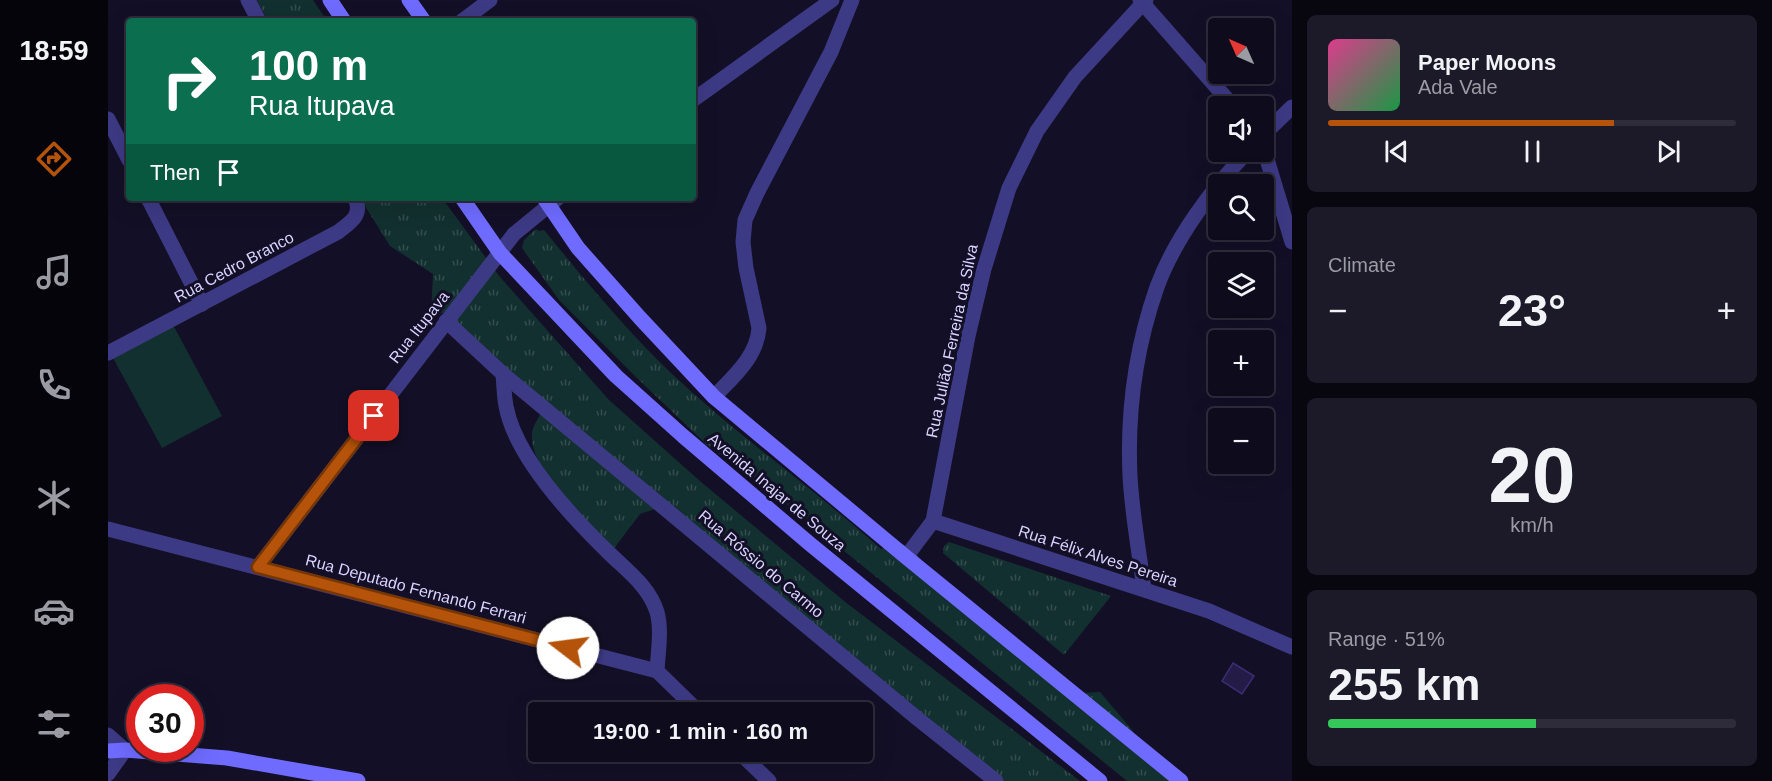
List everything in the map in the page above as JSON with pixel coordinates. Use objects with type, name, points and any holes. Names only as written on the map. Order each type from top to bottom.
[{"type":"main road","points":[[330,0],[342,18]]},
{"type":"main road","points":[[409,0],[422,18]]},
{"type":"main road","name":"Avenida Inajar de Souza","points":[[464,201],[500,253],[616,376],[810,544],[1100,781]]},
{"type":"main road","name":"Avenida Inajar de Souza","points":[[550,201],[578,248],[714,397],[1181,781]]},
{"type":"main road","points":[[108,751],[125,750],[227,758],[347,780]]},
{"type":"street","points":[[248,0],[257,18]]},
{"type":"street","points":[[466,18],[490,0]]},
{"type":"street","points":[[696,98],[832,0]]},
{"type":"street","points":[[714,397],[736,375],[755,348],[758,338],[759,328],[742,242],[745,220],[831,52],[852,0]]},
{"type":"street","points":[[1143,1],[1224,96]]},
{"type":"street","name":"Rua Julião Ferreira da Silva","points":[[933,521],[968,336],[984,269],[1009,188],[1037,131],[1075,77],[1143,1]]},
{"type":"street","points":[[1274,124],[1292,107]]},
{"type":"street","points":[[108,119],[126,154]]},
{"type":"street","points":[[1144,589],[1130,474],[1130,425],[1134,380],[1158,286],[1178,246],[1220,180],[1237,162]]},
{"type":"street","points":[[1268,162],[1292,242]]},
{"type":"street","points":[[150,201],[202,304]]},
{"type":"street","name":"Rua Cedro Branco","points":[[108,353],[338,232],[356,217],[359,206],[356,201]]},
{"type":"street","name":"Rua Itupava","points":[[258,567],[514,234],[550,201]]},
{"type":"street","name":"Rua Róssio do Carmo","points":[[446,321],[503,374],[918,719],[996,781]]},
{"type":"street","points":[[503,374],[506,408],[519,441],[547,485],[583,528],[648,592],[657,613],[659,635],[657,671]]},
{"type":"street","points":[[906,557],[933,521]]},
{"type":"street","name":"Rua Félix Alves Pereira","points":[[933,521],[1209,611],[1292,647]]},
{"type":"street","name":"Rua Deputado Fernando Ferrari","points":[[108,529],[657,671],[689,702]]},
{"type":"street","points":[[108,735],[125,750],[108,774]]},
{"type":"street","points":[[749,762],[769,781]]},
{"type":"green space","points":[[257,0],[313,0],[325,18],[266,18]]},
{"type":"green space","points":[[362,201],[444,201],[500,277],[609,400],[701,482],[844,601],[1080,781],[1002,781],[667,505],[640,514],[612,551],[575,512],[539,463],[533,447],[532,432],[542,411],[447,313],[431,314],[433,274],[390,246]]},
{"type":"green space","points":[[536,229],[544,230],[621,321],[696,396],[881,549],[897,542],[910,547],[924,563],[1083,693],[1100,692],[1133,731],[1139,750],[1177,781],[1127,781],[784,502],[706,444],[559,300],[522,248],[524,240]]},
{"type":"green space","points":[[172,323],[222,416],[162,448],[112,356]]},
{"type":"green space","points":[[949,542],[1111,596],[1064,655],[943,553],[944,546]]},
{"type":"building","points":[[1233,663],[1254,676],[1242,694],[1222,681]]},
{"type":"route","points":[[374,416],[258,567],[568,648]]}]
